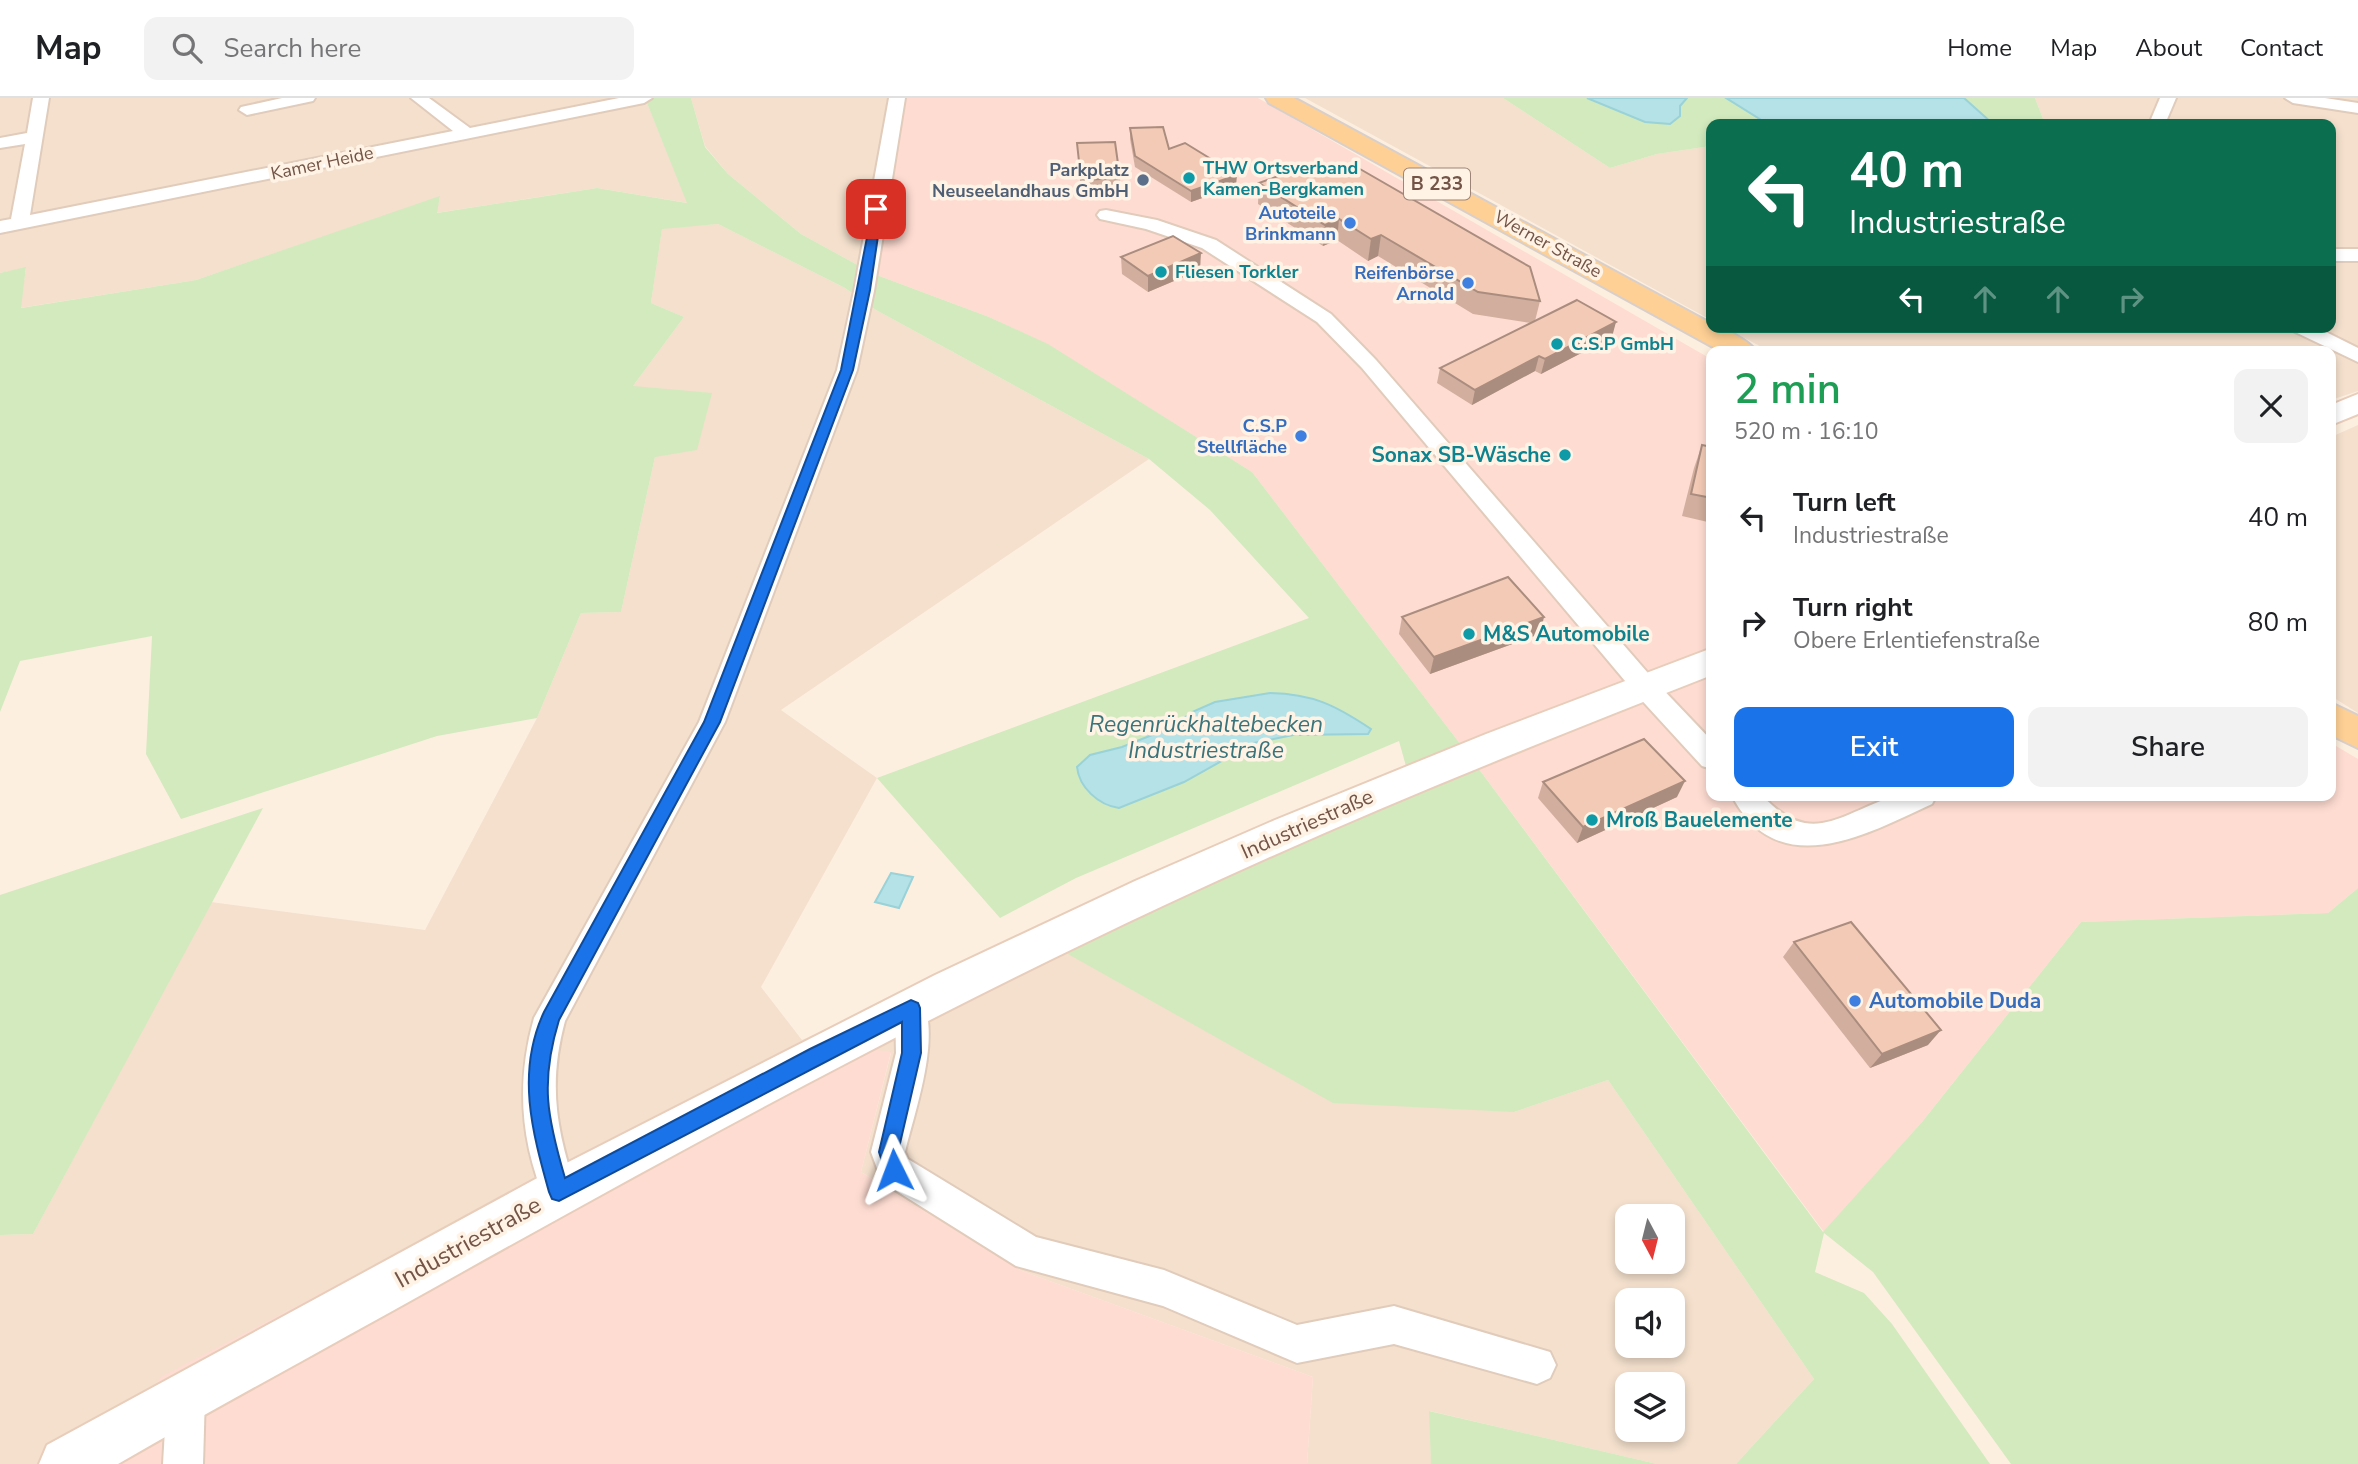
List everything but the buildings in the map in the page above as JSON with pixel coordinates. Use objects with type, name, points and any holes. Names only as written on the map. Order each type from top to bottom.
[{"type":"main road","name":"Werner Straße","points":[[1277,98],[1706,331]]},
{"type":"main road","name":"Werner Straße","points":[[1709,333],[1733,346]]},
{"type":"main road","points":[[2336,720],[2358,734]]},
{"type":"street","points":[[20,223],[41,98]]},
{"type":"street","points":[[247,110],[307,98]]},
{"type":"street","points":[[419,98],[466,133]]},
{"type":"street","name":"Kamer Heide","points":[[0,227],[644,98]]},
{"type":"street","points":[[559,1192],[541,1131],[536,1083],[541,1048],[550,1018],[712,722],[847,370],[864,290],[897,98]]},
{"type":"street","points":[[2159,119],[2168,98]]},
{"type":"street","points":[[2293,98],[2358,108]]},
{"type":"street","points":[[0,143],[34,137]]},
{"type":"street","points":[[1107,215],[1150,223],[1209,244],[1324,318],[1369,364],[1645,687],[1706,753]]},
{"type":"street","points":[[2336,255],[2358,255]]},
{"type":"street","points":[[2312,333],[2358,356]]},
{"type":"street","points":[[2336,414],[2358,403]]},
{"type":"street","name":"Industriestraße","points":[[66,1464],[186,1395],[559,1192],[816,1055],[911,1008],[1150,893],[1353,803],[1706,663]]},
{"type":"street","points":[[1751,801],[1766,818],[1783,830],[1815,836],[1840,830],[1910,801]]},
{"type":"street","points":[[911,1008],[912,1053],[888,1152],[894,1170],[1029,1253],[1164,1288],[1297,1343],[1394,1325],[1537,1366]]},
{"type":"street","points":[[183,1464],[186,1395]]},
{"type":"shaded area","points":[[0,98],[645,98],[688,203],[597,188],[436,213],[440,197],[196,280],[20,308],[26,268],[0,273]]},
{"type":"shaded area","points":[[691,98],[902,98],[874,274],[801,234],[728,174],[705,146]]},
{"type":"shaded area","points":[[902,98],[1258,98],[1706,356],[1706,801],[2336,801],[2336,746],[2358,759],[2358,888],[2328,913],[2081,922],[1922,1122],[1824,1232],[1461,745],[1252,472],[1047,344],[989,317],[874,274]]},
{"type":"shaded area","points":[[1305,98],[1503,98],[1610,168],[1657,154],[1706,147],[1706,317]]},
{"type":"shaded area","points":[[2035,98],[2358,98],[2358,391],[2336,398],[2336,346],[1760,346],[1735,333],[2336,333],[2336,119],[2043,119]]},
{"type":"shaded area","points":[[718,224],[845,288],[876,310],[1149,459],[781,710],[877,778],[761,987],[802,1040],[1036,936],[1514,1112],[1608,1080],[1814,1379],[1736,1464],[1657,1464],[1430,1411],[1431,1464],[1307,1464],[1313,1377],[1022,1271],[861,1172],[891,1053],[102,1464],[0,1464],[0,1235],[33,1234],[211,902],[425,930],[537,718],[581,613],[621,612],[655,457],[633,386],[684,317],[651,303],[662,228]]},
{"type":"shaded area","points":[[2358,425],[2358,713],[2336,699],[2336,435]]},
{"type":"shaded area","points":[[803,1040],[891,1052],[861,1172],[1022,1271],[1313,1377],[1307,1464],[102,1464],[107,1452],[161,1377]]},
{"type":"green space","points":[[645,98],[691,98],[705,147],[728,174],[801,234],[874,274],[989,317],[1048,344],[1252,472],[1461,745],[1823,1232],[1922,1122],[2081,922],[2328,913],[2358,888],[2358,1464],[2011,1464],[1873,1272],[1824,1233],[1815,1272],[1864,1293],[1892,1324],[1990,1464],[1736,1464],[1814,1379],[1608,1080],[1514,1112],[1333,1103],[1036,936],[1407,770],[1399,741],[1076,878],[1000,918],[877,778],[1309,618],[1210,510],[1149,459],[876,310],[845,288],[718,224],[662,229],[651,303],[684,317],[633,386],[712,393],[697,450],[655,457],[621,612],[581,613],[537,718],[437,736],[181,819],[146,754],[152,636],[20,661],[0,712],[0,273],[26,267],[21,308],[196,280],[440,196],[437,213],[597,188],[687,203]]},
{"type":"green space","points":[[1503,98],[1587,98],[1645,122],[1680,106],[1687,98],[1726,98],[1760,119],[1706,119],[1706,147],[1657,154],[1610,168]]},
{"type":"green space","points":[[1964,98],[2035,98],[2043,119],[1987,119]]},
{"type":"green space","points":[[263,808],[33,1234],[0,1235],[0,895]]},
{"type":"green space","points":[[1429,1411],[1657,1464],[1431,1464]]},
{"type":"water","points":[[1587,98],[1687,98],[1680,106],[1680,116],[1670,124],[1645,122]]},
{"type":"water","points":[[1726,98],[1964,98],[1987,119],[1760,119]]},
{"type":"water","name":"Regenrückhaltebecken Industriestraße","points":[[1270,693],[1323,702],[1371,729],[1368,734],[1293,735],[1254,743],[1184,782],[1119,808],[1097,799],[1081,781],[1077,767],[1090,755],[1122,747],[1172,727],[1192,712],[1215,702]]},
{"type":"water","points":[[891,873],[913,877],[899,908],[875,902]]},
{"type":"place","name":"THW Ortsverband Kamen-Bergkamen","points":[[1189,178]]},
{"type":"place","name":"Parkplatz Neuseelandhaus GmbH","points":[[1143,180]]},
{"type":"place","name":"Autoteile Brinkmann","points":[[1350,223]]},
{"type":"place","name":"Fliesen Torkler","points":[[1161,272]]},
{"type":"place","name":"Reifenbörse Arnold","points":[[1468,283]]},
{"type":"place","name":"C.S.P GmbH","points":[[1557,344]]},
{"type":"place","name":"C.S.P Stellfläche","points":[[1301,436]]},
{"type":"place","name":"Sonax SB-Wäsche","points":[[1565,455]]},
{"type":"place","name":"M&S Automobile","points":[[1469,634]]},
{"type":"place","name":"Mroß Bauelemente","points":[[1592,820]]},
{"type":"place","name":"Automobile Duda","points":[[1855,1001]]},
{"type":"route","points":[[876,209],[864,290],[847,370],[712,722],[550,1018],[541,1048],[536,1083],[541,1131],[559,1192],[816,1055],[911,1008],[912,1053],[888,1152],[894,1170]]}]
